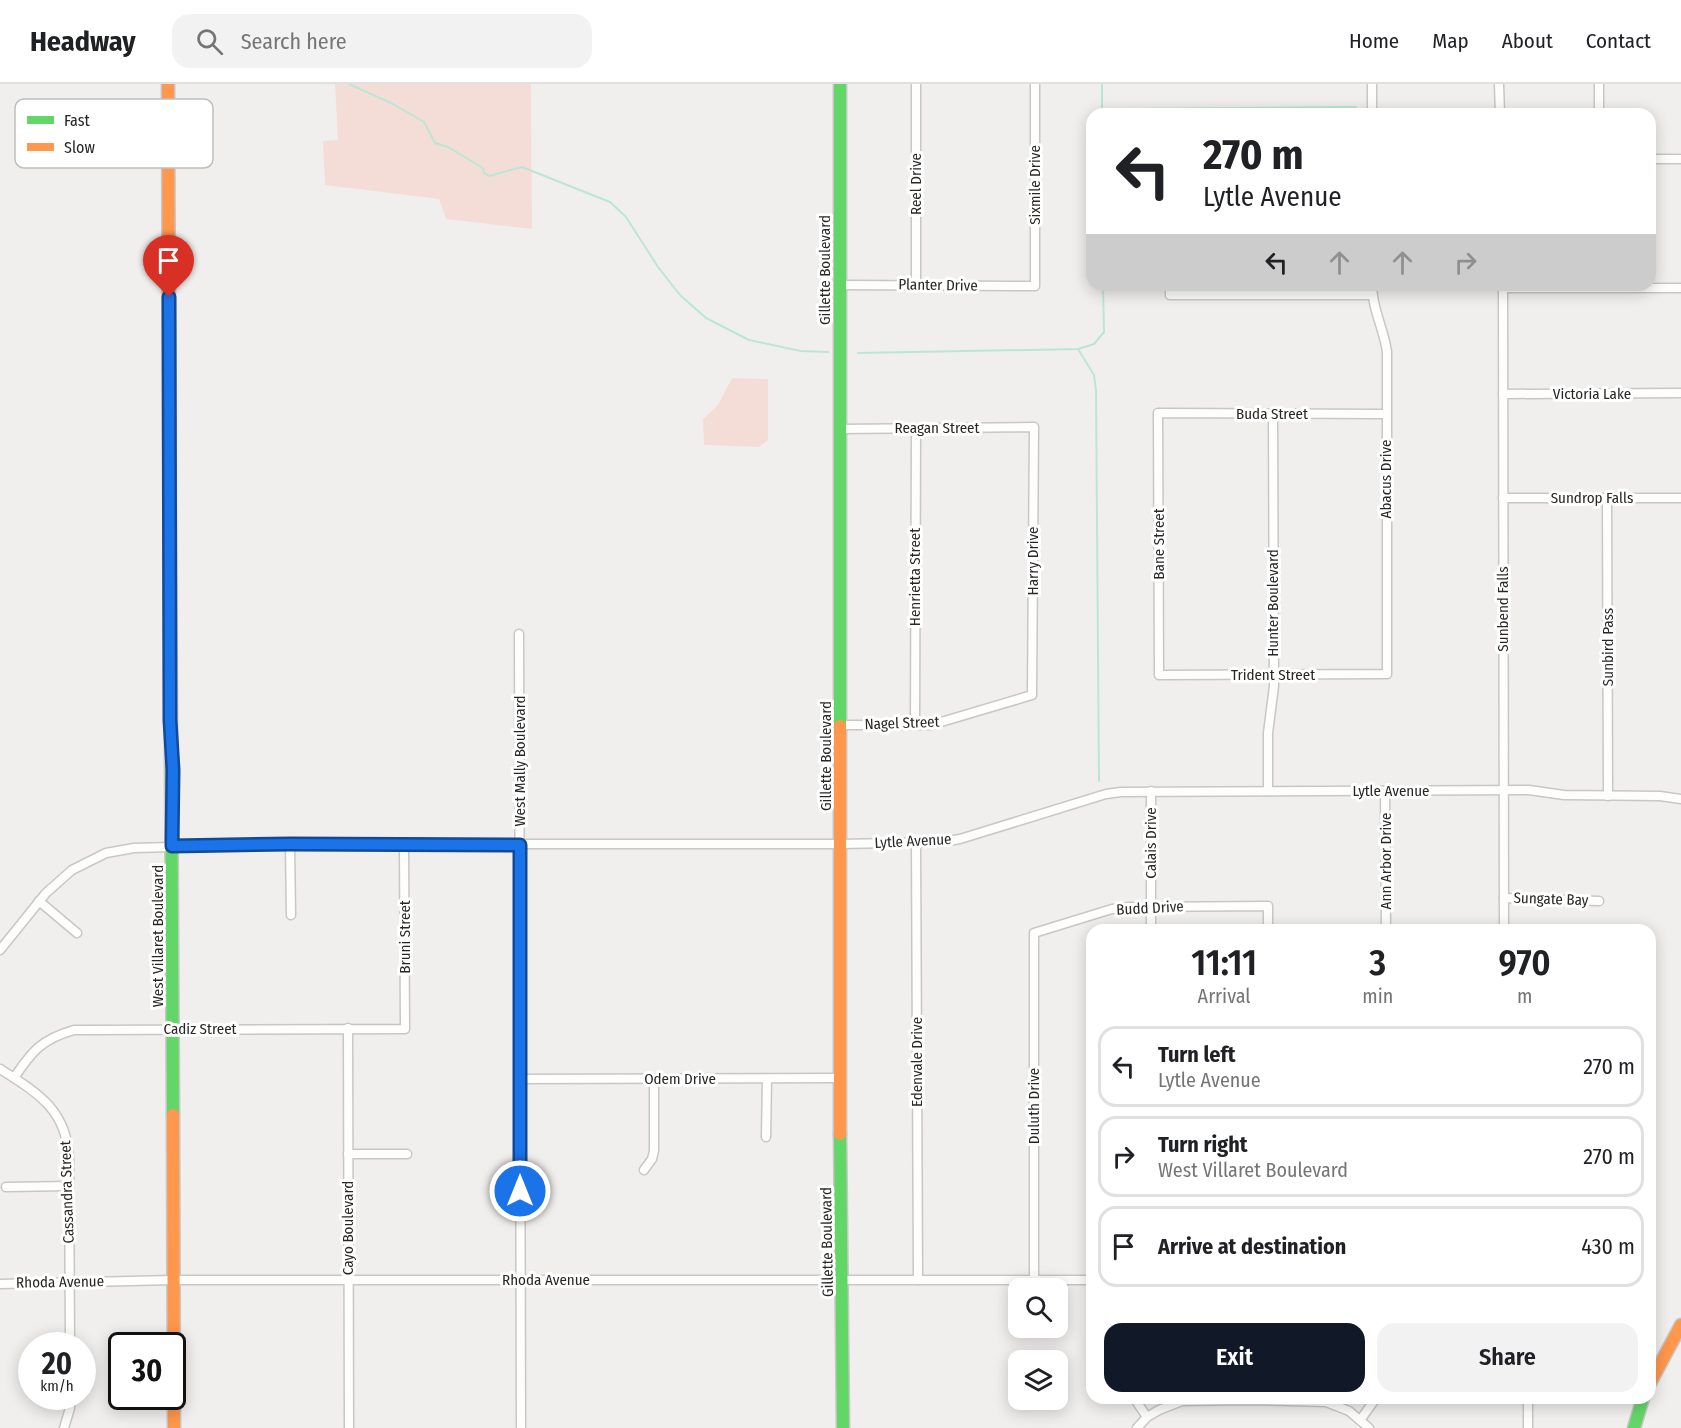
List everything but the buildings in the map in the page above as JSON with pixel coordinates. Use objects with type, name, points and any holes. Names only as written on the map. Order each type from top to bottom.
[{"type":"street","name":"West Villaret Boulevard","points":[[168,84],[168,99]]},
{"type":"street","name":"Gillette Boulevard","points":[[840,84],[842,844],[840,1078],[843,1428]]},
{"type":"street","name":"Reel Drive","points":[[916,84],[916,284]]},
{"type":"street","name":"Sixmile Drive","points":[[1035,84],[1035,286]]},
{"type":"street","points":[[1372,84],[1372,108]]},
{"type":"street","points":[[1499,84],[1500,108]]},
{"type":"street","points":[[1599,84],[1599,108]]},
{"type":"street","points":[[1656,159],[1681,159]]},
{"type":"street","name":"West Villaret Boulevard","points":[[168,168],[170,720],[173,770],[174,1428]]},
{"type":"street","name":"Planter Drive","points":[[840,285],[1035,286]]},
{"type":"street","name":"Sunbend Falls","points":[[1656,288],[1681,288]]},
{"type":"street","points":[[1170,291],[1170,295],[1372,296]]},
{"type":"street","name":"Abacus Drive","points":[[1372,291],[1374,307],[1385,339],[1387,674]]},
{"type":"street","name":"Sunbend Falls","points":[[1503,291],[1504,924]]},
{"type":"street","name":"Victoria Lake","points":[[1503,394],[1681,393]]},
{"type":"street","name":"Buda Street","points":[[1158,413],[1386,414]]},
{"type":"street","name":"Bane Street","points":[[1158,413],[1159,675]]},
{"type":"street","name":"Hunter Boulevard","points":[[1268,791],[1268,733],[1274,675],[1273,413]]},
{"type":"street","name":"Henrietta Street","points":[[915,725],[916,428]]},
{"type":"street","name":"Reagan Street","points":[[840,429],[1034,428]]},
{"type":"street","name":"Harry Drive","points":[[1032,695],[1034,428]]},
{"type":"street","name":"Sundrop Falls","points":[[1503,498],[1681,498]]},
{"type":"street","name":"Sunbird Pass","points":[[1607,498],[1608,796]]},
{"type":"street","name":"West Mally Boulevard","points":[[519,634],[521,1428]]},
{"type":"street","name":"Trident Street","points":[[1159,675],[1387,674]]},
{"type":"street","name":"Nagel Street","points":[[840,725],[915,725],[945,722],[1032,695]]},
{"type":"street","name":"Lytle Avenue","points":[[0,950],[39,901],[72,870],[102,855],[134,848],[290,844],[916,843],[953,840],[1106,794],[1151,791],[1528,790],[1564,795],[1660,796],[1681,800]]},
{"type":"street","name":"Calais Drive","points":[[1151,791],[1151,924]]},
{"type":"street","name":"Ann Arbor Drive","points":[[1385,792],[1386,924]]},
{"type":"street","name":"Edenvale Drive","points":[[916,843],[918,1280]]},
{"type":"street","points":[[290,844],[291,915]]},
{"type":"street","name":"Bruni Street","points":[[404,845],[405,1029]]},
{"type":"street","name":"Sungate Bay","points":[[1504,898],[1599,901]]},
{"type":"street","points":[[39,901],[77,933]]},
{"type":"street","name":"Budd Drive","points":[[1034,933],[1112,909],[1151,906],[1268,906],[1269,924]]},
{"type":"street","name":"Duluth Drive","points":[[1034,933],[1034,1278]]},
{"type":"street","name":"Cayo Boulevard","points":[[348,1028],[349,1428]]},
{"type":"street","name":"Cadiz Street","points":[[14,1078],[34,1050],[56,1035],[74,1030],[405,1029]]},
{"type":"street","name":"Cassandra Street","points":[[0,1069],[48,1104],[62,1125],[69,1151],[70,1332]]},
{"type":"street","name":"Odem Drive","points":[[520,1079],[840,1078]]},
{"type":"street","points":[[644,1170],[654,1151],[654,1079]]},
{"type":"street","points":[[766,1137],[767,1080]]},
{"type":"street","points":[[348,1154],[406,1154]]},
{"type":"street","points":[[6,1187],[69,1186]]},
{"type":"street","name":"Rhoda Avenue","points":[[0,1284],[173,1280],[1008,1280]]},
{"type":"street","name":"Rhoda Avenue","points":[[1068,1280],[1086,1280]]},
{"type":"street","points":[[1656,1372],[1681,1325]]},
{"type":"street","points":[[1138,1404],[1148,1417]]},
{"type":"street","points":[[1137,1428],[1148,1417],[1174,1404]]},
{"type":"street","points":[[1330,1404],[1342,1407],[1369,1428]]},
{"type":"street","points":[[1360,1419],[1371,1404]]},
{"type":"street","points":[[1528,1404],[1528,1428]]},
{"type":"street","points":[[1634,1428],[1641,1404]]},
{"type":"street","points":[[64,1428],[69,1410]]},
{"type":"shaded area","points":[[335,84],[531,84],[532,229],[446,219],[439,199],[325,185],[323,141],[338,140]]},
{"type":"shaded area","points":[[732,378],[768,379],[768,440],[759,447],[704,445],[703,419],[718,405]]},
{"type":"waterway","points":[[349,84],[391,103],[424,122],[435,143],[448,147],[483,168],[484,173],[489,176],[522,167],[610,202],[626,217],[658,267],[680,295],[706,318],[749,340],[801,351],[828,352]]},
{"type":"waterway","points":[[1102,84],[1102,108]]},
{"type":"waterway","points":[[1238,108],[1356,107]]},
{"type":"waterway","points":[[858,353],[1078,349],[1094,344],[1104,332],[1103,291]]},
{"type":"waterway","points":[[1078,349],[1094,375],[1096,391],[1099,781]]},
{"type":"traffic: fast","points":[[840,84],[840,726]]},
{"type":"traffic: fast","points":[[169,369],[173,1115]]},
{"type":"traffic: fast","points":[[840,1134],[843,1428]]},
{"type":"traffic: fast","points":[[1634,1428],[1641,1404]]},
{"type":"traffic: slow","points":[[168,84],[168,99]]},
{"type":"traffic: slow","points":[[168,168],[169,369]]},
{"type":"traffic: slow","points":[[840,726],[840,1134]]},
{"type":"traffic: slow","points":[[173,1115],[174,1428]]},
{"type":"traffic: slow","points":[[1656,1372],[1681,1325]]},
{"type":"route","points":[[169,297],[172,846],[520,845],[520,1191]]}]
